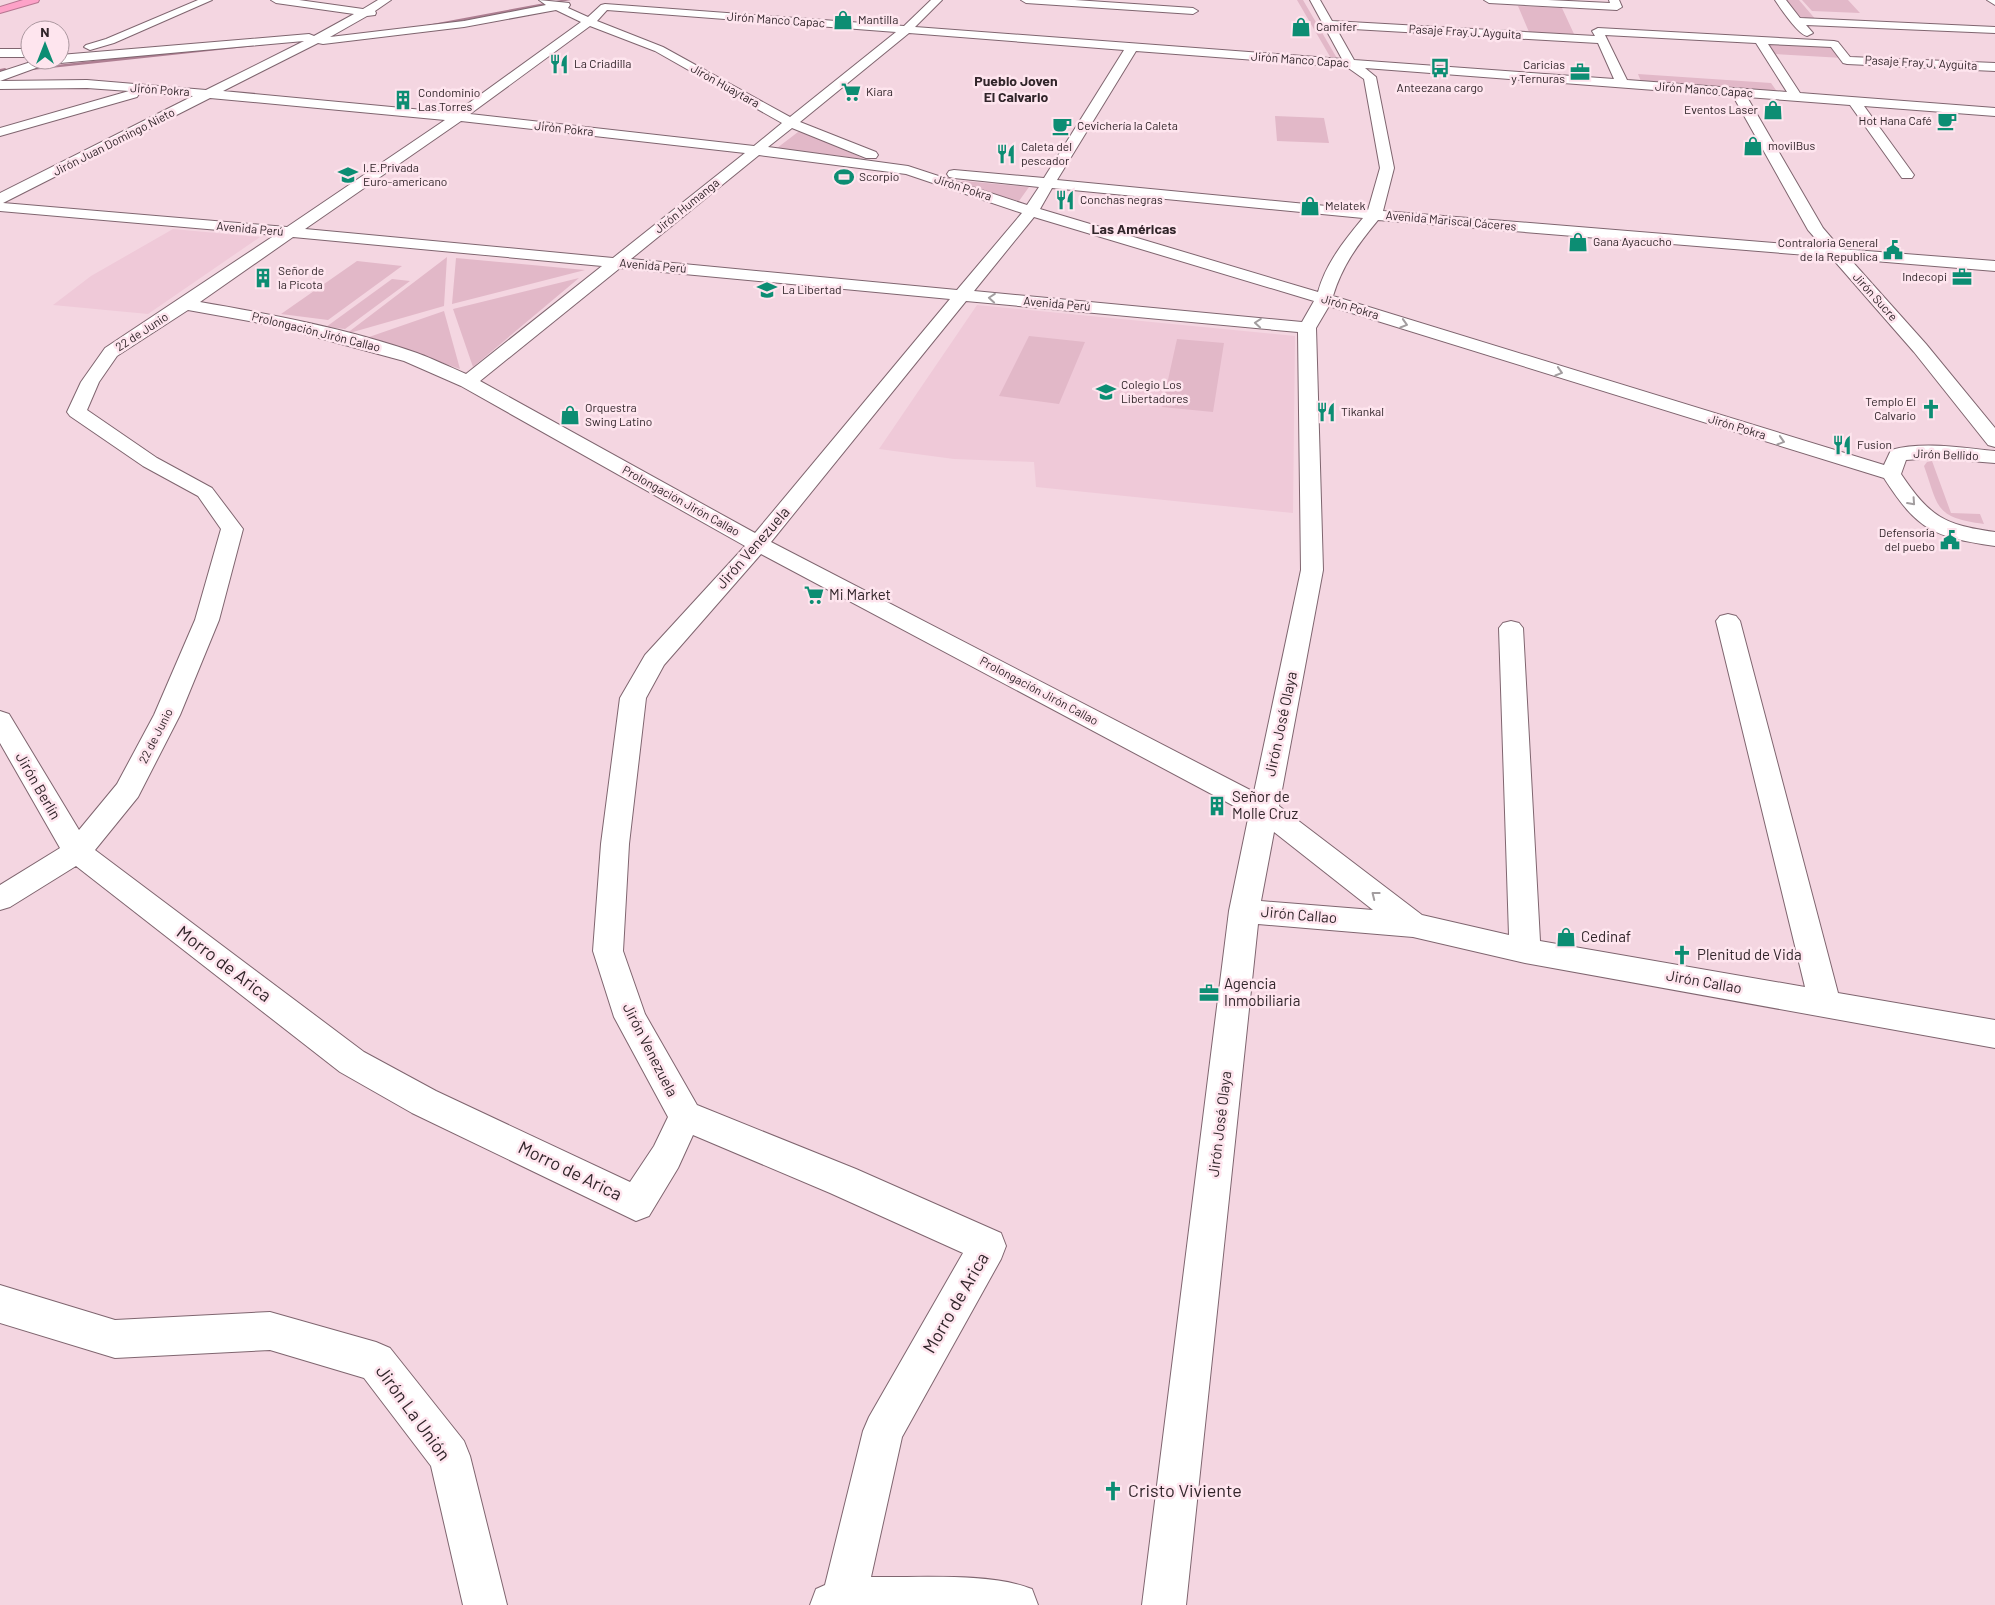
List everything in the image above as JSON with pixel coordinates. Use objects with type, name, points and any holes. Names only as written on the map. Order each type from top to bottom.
[{"type":"highway","points":[[0,10],[34,0]]},
{"type":"street","points":[[70,53],[110,41],[207,0]]},
{"type":"street","points":[[276,0],[384,15]]},
{"type":"street","name":"Jirón Juan Domingo Nieto","points":[[0,199],[308,43],[386,0]]},
{"type":"street","name":"Jirón Humanga","points":[[468,382],[906,30],[937,0]]},
{"type":"street","points":[[1026,0],[1193,10]]},
{"type":"street","points":[[1307,328],[1324,299],[1330,278],[1344,252],[1374,215],[1387,168],[1370,77],[1350,63],[1315,0]]},
{"type":"street","points":[[1489,0],[1616,3]]},
{"type":"street","points":[[1780,0],[1816,43]]},
{"type":"street","points":[[308,43],[461,24],[552,3],[575,3]]},
{"type":"street","name":"Jirón Huaytara","points":[[552,3],[589,22],[659,50],[791,123],[908,170]]},
{"type":"street","name":"Jirón Manco Capac","points":[[601,4],[752,18],[1132,47],[1203,48],[1350,63],[1995,112]]},
{"type":"street","name":"22 de Junio","points":[[77,852],[128,790],[167,715],[207,620],[232,529],[205,492],[150,462],[77,412],[90,382],[111,352],[186,304],[458,117],[589,22],[601,4]]},
{"type":"street","points":[[752,18],[765,9]]},
{"type":"street","points":[[412,18],[461,24]]},
{"type":"street","points":[[1796,21],[1995,30]]},
{"type":"street","name":"Pasaje Fray J. Ayguita","points":[[1329,24],[1834,44],[1847,60],[1995,67]]},
{"type":"street","points":[[70,57],[323,35]]},
{"type":"street","points":[[1599,36],[1622,84]]},
{"type":"street","points":[[1760,40],[1796,97]]},
{"type":"street","name":"Jirón Venezuela","points":[[685,1116],[630,1017],[608,951],[615,844],[633,698],[654,661],[758,544],[1032,211],[1132,47]]},
{"type":"street","points":[[0,53],[20,52]]},
{"type":"street","points":[[0,77],[20,69]]},
{"type":"street","name":"Jirón Pokra","points":[[0,85],[87,84],[458,117],[756,150],[908,170],[1032,211],[1891,474]]},
{"type":"street","points":[[0,132],[151,89]]},
{"type":"street","name":"Jirón Sucre","points":[[1738,92],[1816,230],[1920,348],[1995,441]]},
{"type":"street","points":[[1854,101],[1907,174]]},
{"type":"street","name":"Avenida Mariscal Cáceres","points":[[908,170],[1048,182],[1374,215],[1995,266]]},
{"type":"street","name":"Avenida Perú","points":[[0,207],[290,232],[1307,328]]},
{"type":"street","name":"Prolongación Jirón Callao","points":[[186,304],[272,320],[347,339],[410,357],[468,382],[758,544],[1263,809]]},
{"type":"street","name":"Jirón José Olaya","points":[[1164,1605],[1244,911],[1312,570],[1307,328]]},
{"type":"street","name":"Jirón Bellido","points":[[1891,474],[1898,454],[1933,452],[1995,457]]},
{"type":"street","points":[[1891,474],[1905,495],[1926,518],[1958,533],[1995,539]]},
{"type":"street","points":[[1728,620],[1824,1004]]},
{"type":"street","points":[[1512,628],[1525,951]]},
{"type":"street","name":"Jirón Berlín","points":[[0,720],[77,852]]},
{"type":"street","name":"Jirón Callao","points":[[1263,809],[1413,925]]},
{"type":"street","points":[[0,899],[77,852]]},
{"type":"street","name":"Morro de Arica","points":[[77,852],[352,1062],[424,1102],[578,1174],[636,1204],[666,1157],[685,1116],[842,1181],[988,1246],[884,1431],[838,1602]]},
{"type":"street","name":"Jirón Callao","points":[[1244,911],[1413,925],[1525,951],[1995,1034]]},
{"type":"street","name":"Jirón La Unión","points":[[0,1304],[115,1339],[270,1331],[376,1362],[449,1456],[485,1605]]},
{"type":"street","points":[[838,1602],[980,1601],[1016,1605]]},
{"type":"shaded area","points":[[1297,0],[1303,0],[1338,60],[1332,60]]},
{"type":"shaded area","points":[[1781,0],[1799,0],[1817,21],[1797,19]]},
{"type":"shaded area","points":[[1802,0],[1848,0],[1860,13],[1812,11]]},
{"type":"shaded area","points":[[1518,6],[1562,8],[1574,34],[1529,32]]},
{"type":"shaded area","points":[[1764,41],[1831,45],[1843,58],[1774,54]]},
{"type":"shaded area","points":[[1638,74],[1771,83],[1778,93],[1642,84]]},
{"type":"shaded area","points":[[1275,116],[1324,118],[1329,143],[1277,141]]},
{"type":"shaded area","points":[[802,129],[864,159],[777,148]]},
{"type":"shaded area","points":[[964,181],[1029,187],[1019,201],[959,183]]},
{"type":"shaded area","points":[[173,229],[260,237],[148,314],[53,305],[91,276]]},
{"type":"shaded area","points":[[447,257],[444,306],[346,334]]},
{"type":"shaded area","points":[[456,258],[585,270],[452,304]]},
{"type":"shaded area","points":[[357,261],[402,266],[328,320],[281,314]]},
{"type":"shaded area","points":[[579,278],[473,367],[453,309]]},
{"type":"shaded area","points":[[392,279],[410,281],[345,329],[326,327]]},
{"type":"shaded area","name":"Colegio Los Libertadores","points":[[977,305],[1295,336],[1293,513],[1036,487],[1034,462],[954,459],[879,449]]},
{"type":"shaded area","points":[[444,311],[460,369],[369,337]]},
{"type":"shaded area","points":[[1029,336],[1085,342],[1059,404],[999,396]]},
{"type":"shaded area","points":[[1177,339],[1224,343],[1213,412],[1162,407]]},
{"type":"shaded area","points":[[1932,461],[1951,513],[1980,514],[1984,524],[1956,518],[1941,509],[1924,466],[1927,462]]},
{"type":"waterway","points":[[419,27],[569,0]]},
{"type":"waterway","points":[[70,64],[263,44]]},
{"type":"waterway","points":[[0,71],[5,70]]},
{"type":"place","name":"Mantilla","points":[[843,20]]},
{"type":"place","name":"Camifer","points":[[1301,27]]},
{"type":"place","name":"La Criadilla","points":[[559,64]]},
{"type":"place","name":"Anteezana cargo","points":[[1440,68]]},
{"type":"place","name":"Caricias y Ternuras","points":[[1580,72]]},
{"type":"place","name":"Kiara","points":[[851,92]]},
{"type":"place","name":"Condominio Las Torres","points":[[403,100]]},
{"type":"place","name":"Eventos Laser","points":[[1773,110]]},
{"type":"place","name":"Hot Hana Café","points":[[1947,121]]},
{"type":"place","name":"Cevichería la Caleta","points":[[1062,126]]},
{"type":"place","name":"movilBus","points":[[1753,146]]},
{"type":"place","name":"Caleta del pescador","points":[[1006,154]]},
{"type":"place","name":"I.E.Privada Euro-americano","points":[[348,175]]},
{"type":"place","name":"Scorpio","points":[[844,177]]},
{"type":"place","name":"Conchas negras","points":[[1065,200]]},
{"type":"place","name":"Melatek","points":[[1310,206]]},
{"type":"place","name":"Gana Ayacucho","points":[[1578,242]]},
{"type":"place","name":"Contraloria General de la Republica","points":[[1893,250]]},
{"type":"place","name":"Indecopi","points":[[1962,277]]},
{"type":"place","name":"Señor de la Picota","points":[[263,278]]},
{"type":"place","name":"La Libertad","points":[[767,290]]},
{"type":"place","name":"Colegio Los Libertadores","points":[[1106,392]]},
{"type":"place","name":"Templo El Calvario","points":[[1931,409]]},
{"type":"place","name":"Tikankal","points":[[1326,412]]},
{"type":"place","name":"Orquestra Swing Latino","points":[[570,415]]},
{"type":"place","name":"Fusion","points":[[1842,445]]},
{"type":"place","name":"Defensoria del puebo","points":[[1950,540]]},
{"type":"place","name":"Mi Market","points":[[814,595]]},
{"type":"place","name":"Señor de Molle Cruz","points":[[1217,806]]},
{"type":"place","name":"Cedinaf","points":[[1566,937]]},
{"type":"place","name":"Plenitud de Vida","points":[[1682,955]]},
{"type":"place","name":"Agencia Inmobiliaria","points":[[1209,993]]},
{"type":"place","name":"Cristo Viviente","points":[[1113,1491]]},
{"type":"district","name":"Pueblo Joven El Calvario","points":[[1016,89]]},
{"type":"district","name":"Las Américas","points":[[1134,229]]}]
